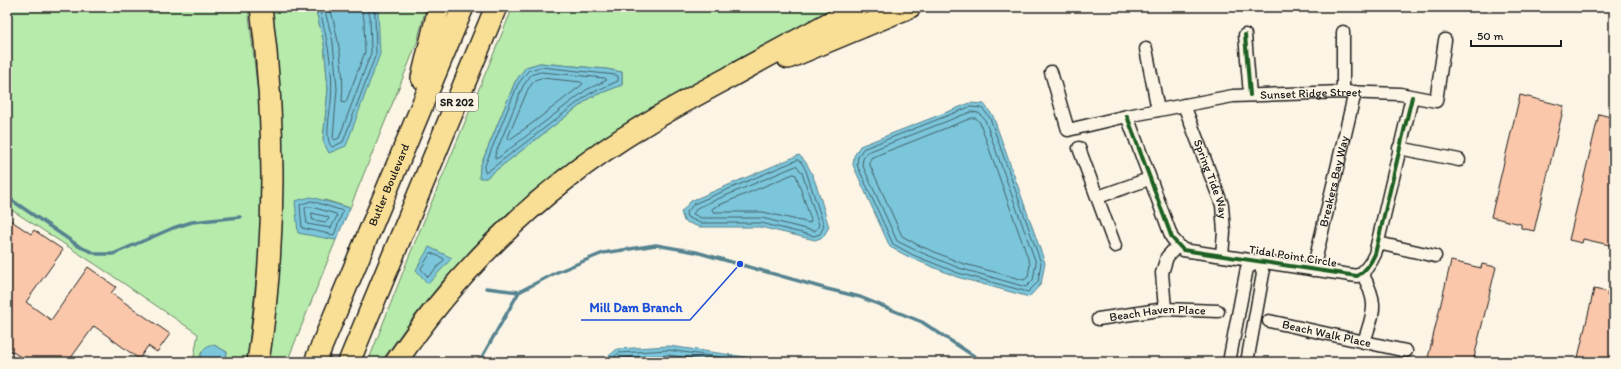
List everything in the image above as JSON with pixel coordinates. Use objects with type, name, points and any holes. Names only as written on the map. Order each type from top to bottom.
[{"type":"highway","points":[[258,362],[268,271],[272,195],[269,91],[261,7]]},
{"type":"highway","points":[[406,144],[439,7]]},
{"type":"highway","name":"Butler Boulevard","points":[[315,362],[462,7]]},
{"type":"highway","name":"SR 202","points":[[349,362],[496,7]]},
{"type":"highway","points":[[396,362],[416,333],[448,293],[473,266],[534,205],[567,178],[639,128],[676,106],[858,7]]},
{"type":"highway","points":[[676,106],[910,7]]},
{"type":"street","name":"Breakers Bay Way","points":[[1313,270],[1349,92],[1343,32]]},
{"type":"street","points":[[1246,35],[1250,95]]},
{"type":"street","name":"Sunset Ridge Street","points":[[1051,72],[1068,130],[1127,116],[1233,96],[1349,92],[1400,94],[1436,101],[1445,40]]},
{"type":"street","points":[[1146,50],[1158,110]]},
{"type":"street","points":[[1364,342],[1372,315],[1374,302],[1372,293],[1362,273],[1371,264],[1378,243],[1412,97]]},
{"type":"street","name":"Spring Tide Way","points":[[1184,105],[1222,205],[1224,232],[1222,255]]},
{"type":"street","points":[[1127,116],[1149,180],[1172,238],[1178,245],[1167,257],[1162,273],[1165,309]]},
{"type":"street","points":[[1079,148],[1115,246]]},
{"type":"street","points":[[1399,148],[1459,160]]},
{"type":"street","points":[[1098,197],[1149,180]]},
{"type":"street","points":[[1378,243],[1435,256]]},
{"type":"street","name":"Tidal Point Circle","points":[[1178,245],[1183,250],[1313,270],[1357,276],[1362,273]]},
{"type":"street","points":[[1229,362],[1247,268],[1259,261],[1263,274],[1247,362]]},
{"type":"street","name":"Beach Haven Place","points":[[1098,319],[1165,309],[1218,311]]},
{"type":"street","name":"Beach Walk Place","points":[[1269,321],[1406,351]]},
{"type":"green space","points":[[7,7],[248,7],[259,102],[263,153],[263,200],[258,263],[247,362],[225,362],[227,352],[214,345],[210,345],[201,353],[200,362],[193,362],[198,334],[95,264],[7,207]]},
{"type":"green space","points":[[267,7],[315,7],[324,43],[328,89],[323,140],[378,12],[373,7],[426,7],[417,43],[350,208],[325,200],[324,237],[336,240],[287,362],[260,362]]},
{"type":"green space","points":[[513,7],[849,7],[515,213],[460,263],[440,284],[381,362],[368,362],[408,259]],"holes":[[[540,63],[606,69],[622,72],[622,85],[591,97],[486,178],[480,177],[480,167],[515,82],[526,67]]]},
{"type":"water","points":[[315,7],[373,7],[378,11],[380,54],[346,146],[329,153],[323,141],[328,89],[324,43]]},
{"type":"water","points":[[540,63],[606,69],[622,72],[622,85],[591,97],[486,178],[479,178],[480,167],[515,82],[526,67]]},
{"type":"water","points":[[970,103],[984,104],[993,116],[1045,263],[1041,284],[1029,297],[957,277],[911,258],[890,247],[853,165],[854,156],[860,146]]},
{"type":"water","points":[[799,155],[809,168],[814,178],[821,199],[829,227],[823,237],[815,240],[760,227],[699,227],[684,221],[681,212],[691,201]]},
{"type":"water","points":[[311,197],[350,208],[336,240],[298,233],[295,201]]},
{"type":"water","points":[[429,247],[452,258],[428,284],[416,270]]},
{"type":"water","points":[[210,345],[214,345],[227,352],[225,362],[200,362],[202,352]]},
{"type":"water","points":[[669,346],[780,362],[602,362],[617,349]]},
{"type":"building","points":[[1520,95],[1564,106],[1534,231],[1521,228],[1521,224],[1491,217]]},
{"type":"building","points":[[1599,114],[1614,118],[1614,246],[1583,239],[1582,243],[1569,240]]},
{"type":"building","points":[[7,218],[31,234],[34,230],[63,250],[26,302],[51,320],[88,267],[116,287],[111,293],[170,334],[157,352],[148,346],[139,359],[94,326],[68,362],[28,362],[7,348]]},
{"type":"building","points":[[1451,261],[1481,268],[1482,264],[1496,267],[1473,362],[1427,362]]},
{"type":"building","points":[[1594,289],[1608,292],[1607,296],[1614,298],[1614,362],[1577,362]]},
{"type":"waterway","points":[[7,197],[80,247],[97,254],[113,254],[173,228],[192,222],[240,217]]},
{"type":"waterway","points":[[486,288],[519,292],[555,273],[603,253],[656,245],[696,252],[860,297],[922,322],[983,362]]},
{"type":"waterway","points":[[479,362],[519,292]]},
{"type":"cycle path","points":[[1245,35],[1250,95]]},
{"type":"cycle path","points":[[1127,116],[1172,238],[1183,250],[1357,276],[1368,266],[1375,254],[1412,97]]},
{"type":"place","name":"Mill Dam Branch","points":[[740,264]]}]
